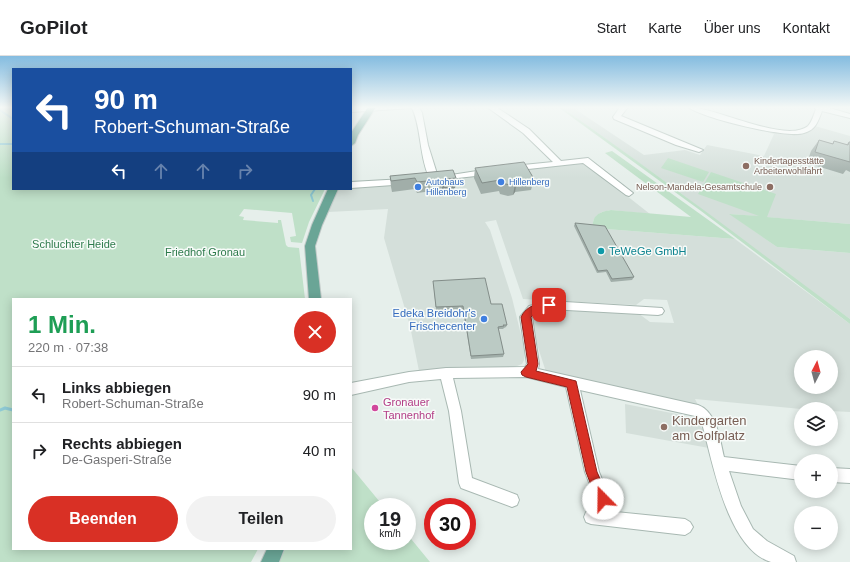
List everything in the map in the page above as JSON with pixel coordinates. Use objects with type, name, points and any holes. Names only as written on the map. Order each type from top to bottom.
[{"type":"main road","points":[[352,140],[357,131]]},
{"type":"main road","points":[[315,298],[310,246],[315,229],[333,190]]},
{"type":"main road","points":[[270,562],[276,550]]},
{"type":"street","points":[[421,131],[430,179],[585,160],[628,193]]},
{"type":"street","points":[[525,131],[558,163]]},
{"type":"street","points":[[650,131],[677,144],[699,150]]},
{"type":"street","points":[[771,131],[790,133],[804,131]]},
{"type":"street","points":[[352,185],[413,181]]},
{"type":"street","points":[[526,372],[532,369],[533,364],[526,317],[528,313],[536,308],[549,305],[658,311]]},
{"type":"street","points":[[352,389],[409,377],[446,373],[526,372],[572,384],[698,411],[707,420],[733,503],[748,534],[768,551],[788,562]]},
{"type":"street","points":[[446,373],[455,411],[466,483],[512,500]]},
{"type":"street","points":[[572,384],[592,472],[611,519]]},
{"type":"street","points":[[720,463],[794,472]]},
{"type":"street","points":[[838,475],[850,476]]},
{"type":"street","points":[[591,517],[685,527]]},
{"type":"shaded area","name":"Nelson-Mandela-Gesamtschule","points":[[594,131],[607,131],[644,155],[685,150],[700,155],[707,145],[764,156],[774,134],[767,132],[795,135],[810,131],[831,131],[850,136],[850,224],[730,214],[777,247],[850,253],[850,319],[760,254],[674,188]]},
{"type":"shaded area","points":[[585,163],[650,214],[611,210],[602,212],[596,216],[593,221],[593,228],[735,239],[850,324],[850,412],[838,411],[838,402],[794,402],[794,408],[695,399],[698,405],[546,372],[532,329],[533,318],[538,313],[550,309],[638,313],[650,322],[674,323],[667,300],[644,299],[636,305],[523,299],[496,220],[485,222],[490,230],[512,298],[525,351],[522,364],[512,368],[466,368],[419,371],[410,326],[384,238],[388,209],[328,212],[338,190],[352,190],[352,188]]},
{"type":"shaded area","name":"Kindergarten am Golfplatz","points":[[625,404],[687,416],[694,419],[703,429],[709,448],[626,433]]},
{"type":"green space","name":"Schluchter Heide","points":[[0,131],[12,131],[12,190],[325,190],[309,222],[302,243],[291,242],[290,237],[296,236],[292,213],[244,209],[239,216],[244,217],[243,220],[278,223],[278,220],[281,220],[286,245],[288,247],[299,248],[305,298],[12,298],[12,550],[257,550],[251,562],[0,562]]},
{"type":"green space","points":[[590,131],[595,131],[634,159],[850,319],[850,324],[701,211]]},
{"type":"green space","points":[[612,151],[735,239],[593,228],[594,220],[597,215],[611,210],[691,217],[605,153]]},
{"type":"green space","points":[[668,158],[709,172],[703,182],[661,168]]},
{"type":"green space","points":[[711,172],[776,194],[767,217],[850,224],[850,253],[777,247],[729,214],[759,216],[698,194]]},
{"type":"green space","points":[[352,468],[377,498],[364,498],[364,550],[416,550],[416,545],[430,562],[279,562],[285,550],[352,550]]},
{"type":"building","points":[[819,140],[833,144],[834,141],[848,145],[850,142],[850,162],[815,152]]},
{"type":"building","points":[[524,162],[534,179],[517,181],[515,184],[510,185],[502,183],[500,180],[482,183],[475,168]]},
{"type":"building","points":[[453,170],[456,178],[417,182],[415,178],[391,181],[390,176]]},
{"type":"building","name":"TeWeGe GmbH","points":[[575,223],[605,226],[634,277],[612,279],[607,270],[598,271]]},
{"type":"building","name":"Edeka Breidohr's Frischecenter","points":[[485,278],[491,304],[502,304],[507,325],[498,327],[504,354],[471,356],[463,306],[436,307],[433,281]]},
{"type":"waterway","points":[[0,144],[12,144]]},
{"type":"waterway","points":[[313,201],[311,195],[314,190]]},
{"type":"waterway","points":[[0,410],[5,408],[12,410]]},
{"type":"place","name":"Kindertagesstätte Arbeiterwohlfahrt","points":[[746,166]]},
{"type":"place","name":"Hillenberg","points":[[501,182]]},
{"type":"place","name":"Autohaus Hillenberg","points":[[418,187]]},
{"type":"place","name":"Nelson-Mandela-Gesamtschule","points":[[770,187]]},
{"type":"place","name":"TeWeGe GmbH","points":[[601,251]]},
{"type":"place","name":"Edeka Breidohr's Frischecenter","points":[[484,319]]},
{"type":"place","name":"Gronauer Tannenhof","points":[[375,408]]},
{"type":"place","name":"Kindergarten am Golfplatz","points":[[664,427]]},
{"type":"route","points":[[549,305],[532,310],[526,317],[533,367],[530,371],[526,372],[572,384],[592,472],[603,499]]},
{"type":"park label","name":"Friedhof Gronau","points":[[205,252]]}]
